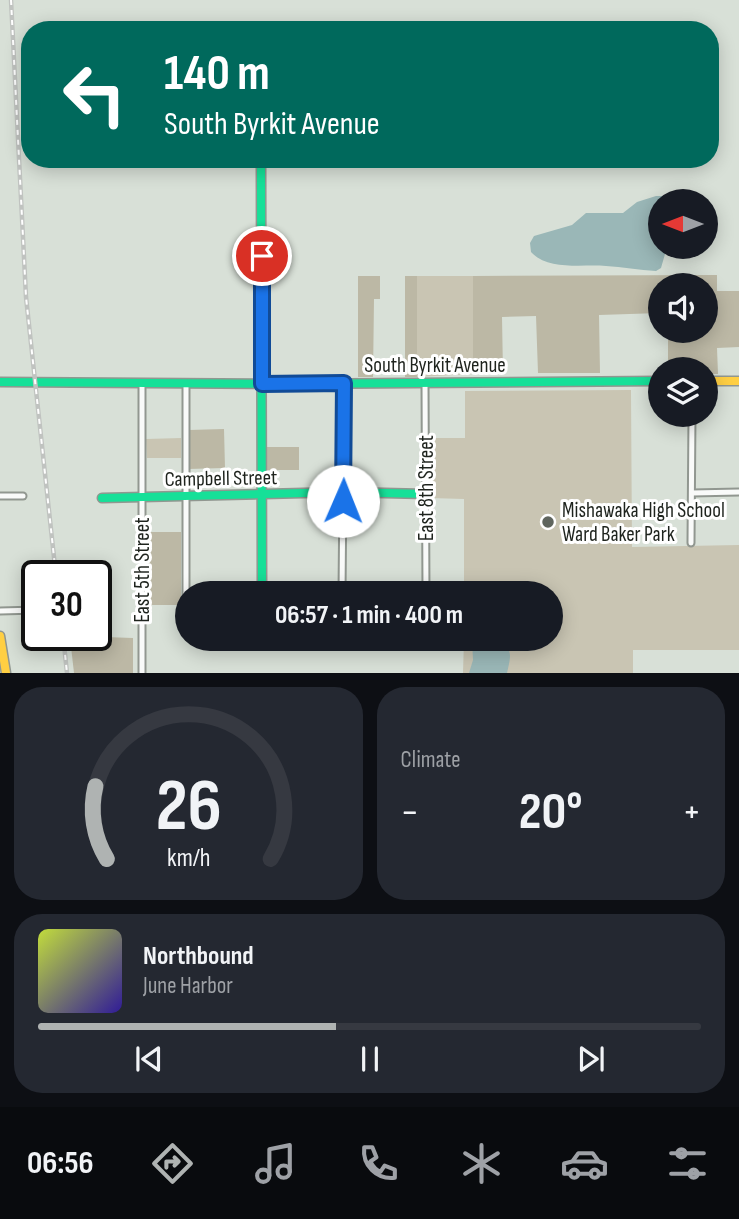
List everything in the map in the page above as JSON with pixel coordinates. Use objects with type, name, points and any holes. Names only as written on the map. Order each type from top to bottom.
[{"type":"street","points":[[261,168],[262,581]]},
{"type":"street","name":"South Byrkit Avenue","points":[[0,382],[262,384],[648,381]]},
{"type":"street","points":[[718,381],[739,381]]},
{"type":"street","points":[[342,581],[344,383]]},
{"type":"street","name":"East 8th Street","points":[[425,383],[426,581]]},
{"type":"street","name":"East 5th Street","points":[[142,384],[142,673]]},
{"type":"street","points":[[186,384],[186,581]]},
{"type":"street","points":[[691,543],[692,427]]},
{"type":"street","name":"Campbell Street","points":[[102,498],[343,492],[426,494]]},
{"type":"street","points":[[692,493],[739,492]]},
{"type":"street","points":[[0,496],[23,496]]},
{"type":"street","points":[[0,611],[21,610]]},
{"type":"street","points":[[0,636],[6,673]]},
{"type":"shaded area","points":[[648,275],[648,313],[599,315],[600,373],[538,373],[536,316],[502,317],[503,373],[473,374],[473,276]]},
{"type":"shaded area","points":[[358,276],[380,276],[380,299],[374,299],[373,377],[358,377]]},
{"type":"shaded area","points":[[405,276],[417,276],[417,377],[405,377]]},
{"type":"shaded area","points":[[417,276],[473,276],[473,374],[417,377]]},
{"type":"shaded area","points":[[718,291],[739,291],[739,347],[717,348],[717,357],[668,357],[668,343],[718,343]]},
{"type":"shaded area","name":"Mishawaka High School Ward Baker Park","points":[[631,390],[632,547],[739,545],[739,650],[633,650],[633,673],[463,673],[464,651],[563,651],[563,581],[464,581],[464,499],[430,498],[430,438],[465,438],[465,391]]},
{"type":"shaded area","points":[[224,429],[225,468],[188,469],[189,430]]},
{"type":"shaded area","points":[[181,438],[181,458],[147,458],[146,439]]},
{"type":"shaded area","points":[[267,447],[299,447],[299,470],[267,470]]},
{"type":"shaded area","points":[[146,532],[181,532],[181,581],[175,581],[175,605],[149,605],[146,598]]},
{"type":"shaded area","points":[[112,637],[133,638],[133,673],[74,673],[71,651],[112,651]]},
{"type":"water","points":[[648,199],[648,259],[664,259],[661,268],[656,271],[556,264],[538,258],[531,252],[530,243],[534,236],[572,225],[586,213],[623,213],[637,202]]},
{"type":"water","points":[[473,651],[509,651],[507,673],[469,673]]},
{"type":"railway","points":[[11,0],[26,297],[54,560]]},
{"type":"railway","points":[[65,651],[67,673]]},
{"type":"traffic: fast","points":[[261,168],[262,581]]},
{"type":"traffic: fast","points":[[0,382],[285,384],[648,381]]},
{"type":"traffic: fast","points":[[102,498],[343,492],[426,494]]},
{"type":"traffic: slow","points":[[718,381],[739,381]]},
{"type":"traffic: slow","points":[[0,636],[6,673]]},
{"type":"place","name":"Mishawaka High School Ward Baker Park","points":[[548,522]]},
{"type":"route","points":[[262,256],[262,384],[344,383],[343,501]]}]
